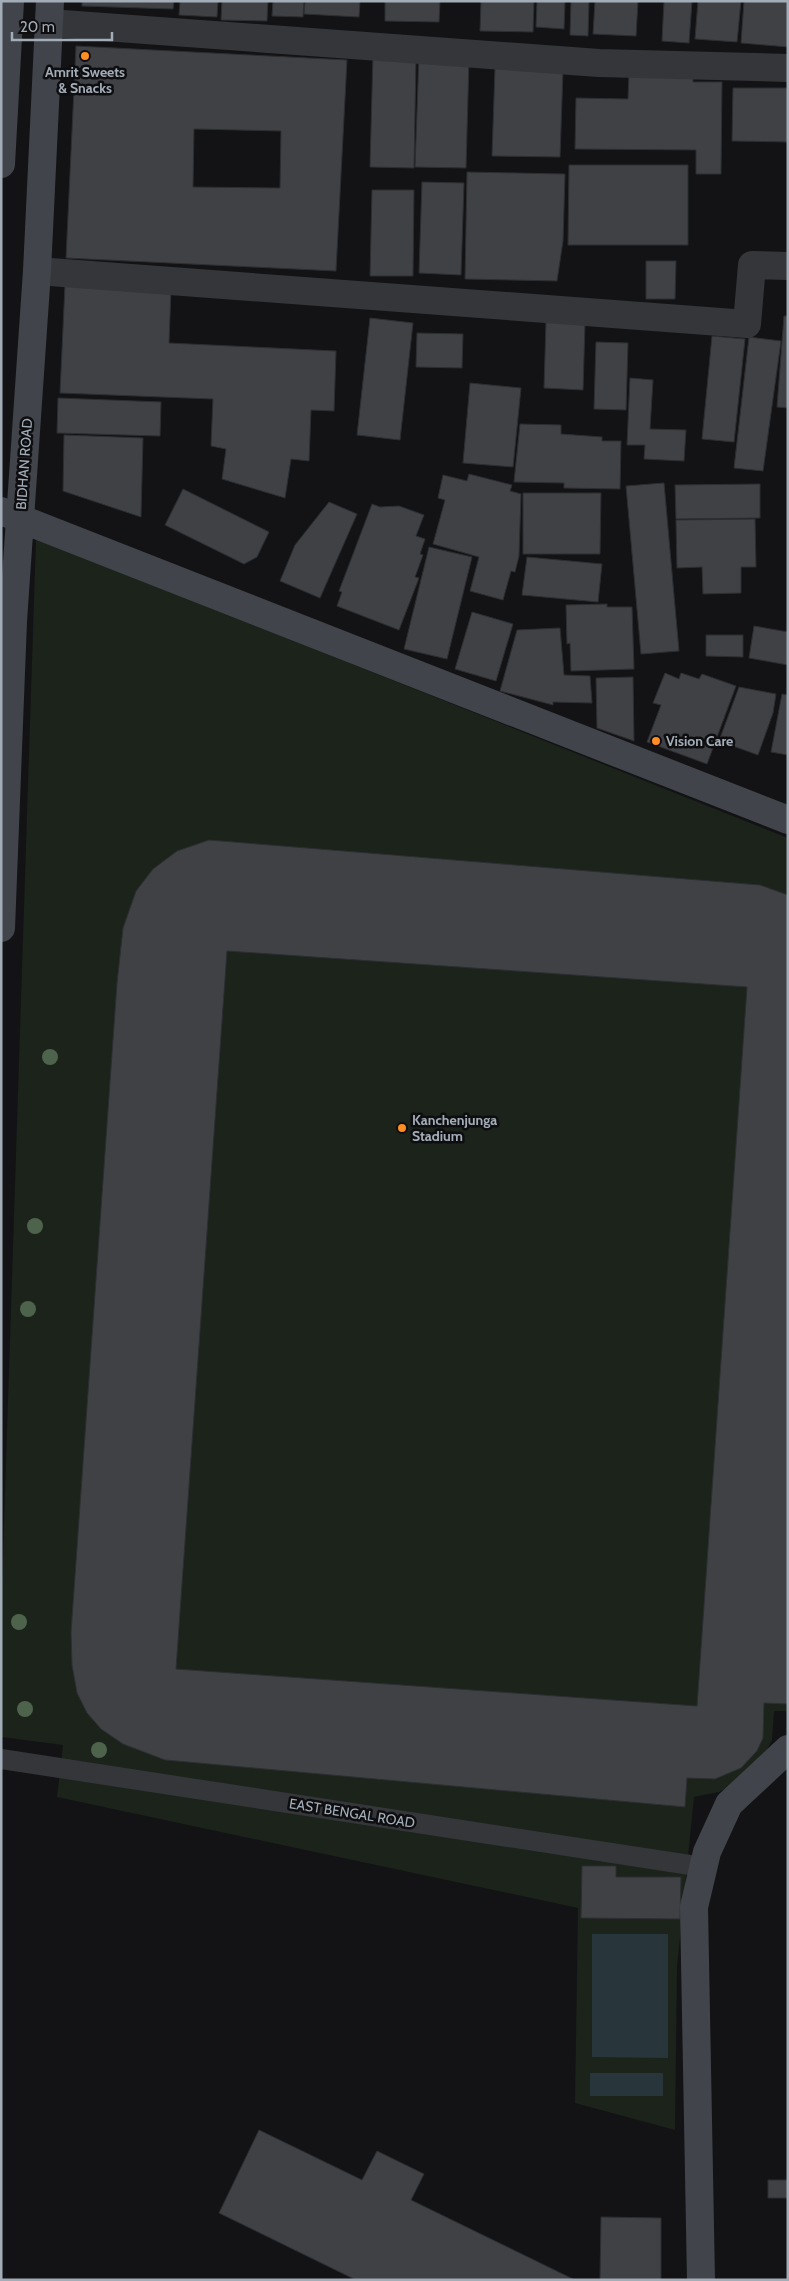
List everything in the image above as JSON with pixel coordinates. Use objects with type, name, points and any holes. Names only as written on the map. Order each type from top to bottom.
[{"type":"street","points":[[1,164],[10,1]]},
{"type":"street","points":[[49,12],[599,63],[788,68]]},
{"type":"street","name":"BIDHAN ROAD","points":[[1,928],[11,515],[37,271],[49,12]]},
{"type":"street","points":[[37,271],[747,324],[752,265],[788,266]]},
{"type":"street","points":[[11,515],[788,820]]},
{"type":"street","points":[[701,2280],[694,1907],[707,1852],[729,1804],[788,1749]]},
{"type":"lane","name":"EAST BENGAL ROAD","points":[[1,1759],[703,1867]]},
{"type":"shaded area","name":"Kanchenjunga Stadium","points":[[36,538],[788,838],[788,1711],[774,1711],[772,1740],[763,1758],[735,1784],[719,1792],[694,1797],[677,1967],[675,2130],[575,2103],[578,1908],[57,1797],[63,1745],[1,1737],[1,1617]]},
{"type":"shaded area","points":[[592,1934],[668,1934],[668,2058],[592,2057]]},
{"type":"shaded area","points":[[590,2073],[663,2073],[663,2096],[590,2096]]},
{"type":"building","points":[[82,1],[174,1],[173,9],[82,6]]},
{"type":"building","points":[[180,1],[218,1],[217,17],[179,15]]},
{"type":"building","points":[[222,1],[268,1],[267,21],[221,20]]},
{"type":"building","points":[[273,1],[304,1],[303,17],[272,16]]},
{"type":"building","points":[[305,1],[360,1],[359,17],[304,14]]},
{"type":"building","points":[[385,1],[440,1],[439,22],[385,21]]},
{"type":"building","points":[[481,1],[534,1],[533,32],[480,31]]},
{"type":"building","points":[[537,1],[565,1],[564,29],[536,27]]},
{"type":"building","points":[[571,1],[589,1],[588,36],[570,35]]},
{"type":"building","points":[[595,1],[638,1],[636,36],[593,34]]},
{"type":"building","points":[[664,1],[692,1],[689,43],[662,41]]},
{"type":"building","points":[[698,1],[741,1],[737,42],[695,39]]},
{"type":"building","points":[[744,1],[788,1],[788,47],[741,43]]},
{"type":"building","points":[[76,46],[347,60],[336,271],[66,258]],"holes":[[[194,129],[281,131],[280,188],[193,187]]]},
{"type":"building","points":[[373,55],[416,56],[414,168],[370,167]]},
{"type":"building","points":[[419,56],[469,58],[466,168],[415,167]]},
{"type":"building","points":[[495,68],[563,70],[560,157],[492,156]]},
{"type":"building","points":[[629,73],[693,73],[693,82],[722,82],[721,174],[696,174],[696,150],[575,149],[576,98],[628,99]]},
{"type":"building","points":[[733,88],[788,88],[788,142],[732,141]]},
{"type":"building","points":[[569,165],[688,165],[688,245],[568,245]]},
{"type":"building","points":[[467,172],[565,174],[563,241],[557,281],[465,279]]},
{"type":"building","points":[[422,182],[464,183],[461,275],[419,273]]},
{"type":"building","points":[[372,190],[414,190],[413,276],[370,276]]},
{"type":"building","points":[[646,261],[676,261],[675,299],[646,299]]},
{"type":"building","points":[[65,285],[171,289],[169,343],[336,351],[334,411],[311,410],[309,461],[291,459],[285,498],[222,479],[226,449],[211,446],[213,399],[60,393]]},
{"type":"building","points":[[784,316],[788,316],[788,408],[777,407]]},
{"type":"building","points":[[370,318],[413,323],[400,440],[357,435]]},
{"type":"building","points":[[546,322],[585,323],[583,390],[544,388]]},
{"type":"building","points":[[417,333],[463,334],[462,368],[416,367]]},
{"type":"building","points":[[712,336],[745,339],[734,442],[702,439]]},
{"type":"building","points":[[749,337],[781,341],[763,471],[734,468]]},
{"type":"building","points":[[596,342],[628,343],[626,410],[594,409]]},
{"type":"building","points":[[630,378],[653,380],[650,429],[686,430],[684,461],[644,459],[645,445],[627,445]]},
{"type":"building","points":[[470,383],[521,388],[513,467],[463,463]]},
{"type":"building","points":[[58,398],[161,402],[160,436],[57,433]]},
{"type":"building","points":[[520,424],[561,425],[561,434],[602,437],[602,441],[621,441],[620,489],[564,488],[564,483],[514,482]]},
{"type":"building","points":[[64,435],[143,438],[141,517],[63,491]]},
{"type":"building","points":[[469,474],[512,485],[510,491],[521,494],[519,556],[515,572],[511,571],[503,600],[470,591],[479,557],[433,544],[445,500],[438,498],[443,475],[467,481]]},
{"type":"building","points":[[664,483],[679,651],[641,654],[626,486]]},
{"type":"building","points":[[760,484],[760,518],[676,519],[675,485]]},
{"type":"building","points":[[183,489],[269,532],[257,557],[244,564],[165,525]]},
{"type":"building","points":[[523,493],[601,493],[600,554],[523,554]]},
{"type":"building","points":[[329,502],[357,514],[320,598],[280,581],[295,545]]},
{"type":"building","points":[[372,504],[380,507],[399,506],[424,515],[416,536],[425,539],[420,554],[423,555],[415,577],[419,578],[399,630],[337,606],[342,592],[339,591]]},
{"type":"building","points":[[755,519],[756,567],[741,567],[741,593],[703,594],[702,567],[677,568],[676,520]]},
{"type":"building","points":[[429,547],[472,557],[447,659],[404,649]]},
{"type":"building","points":[[527,557],[602,564],[598,602],[522,595]]},
{"type":"building","points":[[607,604],[607,607],[632,607],[634,669],[571,671],[570,643],[567,644],[566,605]]},
{"type":"building","points":[[472,612],[513,624],[496,681],[455,669]]},
{"type":"building","points":[[754,626],[788,632],[788,665],[749,658]]},
{"type":"building","points":[[560,628],[564,675],[590,676],[592,703],[553,702],[553,705],[500,691],[517,630]]},
{"type":"building","points":[[706,635],[743,635],[743,657],[706,656]]},
{"type":"building","points":[[665,673],[679,679],[681,673],[699,679],[702,674],[736,686],[707,764],[647,742],[661,705],[653,703]]},
{"type":"building","points":[[633,677],[634,741],[597,728],[596,678]]},
{"type":"building","points":[[739,687],[776,694],[773,713],[758,755],[719,741]]},
{"type":"building","points":[[782,694],[788,695],[788,755],[771,752]]},
{"type":"building","points":[[209,840],[760,885],[788,895],[788,1704],[764,1703],[763,1738],[757,1751],[741,1768],[715,1779],[687,1778],[685,1807],[165,1760],[123,1744],[101,1729],[87,1713],[77,1693],[72,1665],[71,1632],[117,983],[123,928],[136,891],[153,869],[177,851]],"holes":[[[227,951],[747,987],[697,1706],[176,1669]]]},
{"type":"building","points":[[582,1866],[616,1866],[616,1877],[681,1877],[680,1919],[581,1918]]},
{"type":"building","points":[[259,2130],[362,2180],[377,2151],[424,2174],[411,2200],[575,2280],[356,2280],[219,2213]]},
{"type":"building","points":[[768,2180],[788,2180],[788,2198],[768,2198]]},
{"type":"building","points":[[601,2217],[661,2218],[661,2280],[600,2280]]},
{"type":"place","name":"Amrit Sweets & Snacks","points":[[85,56]]},
{"type":"place","name":"Vision Care","points":[[656,741]]},
{"type":"place","name":"Kanchenjunga Stadium","points":[[402,1128]]}]
